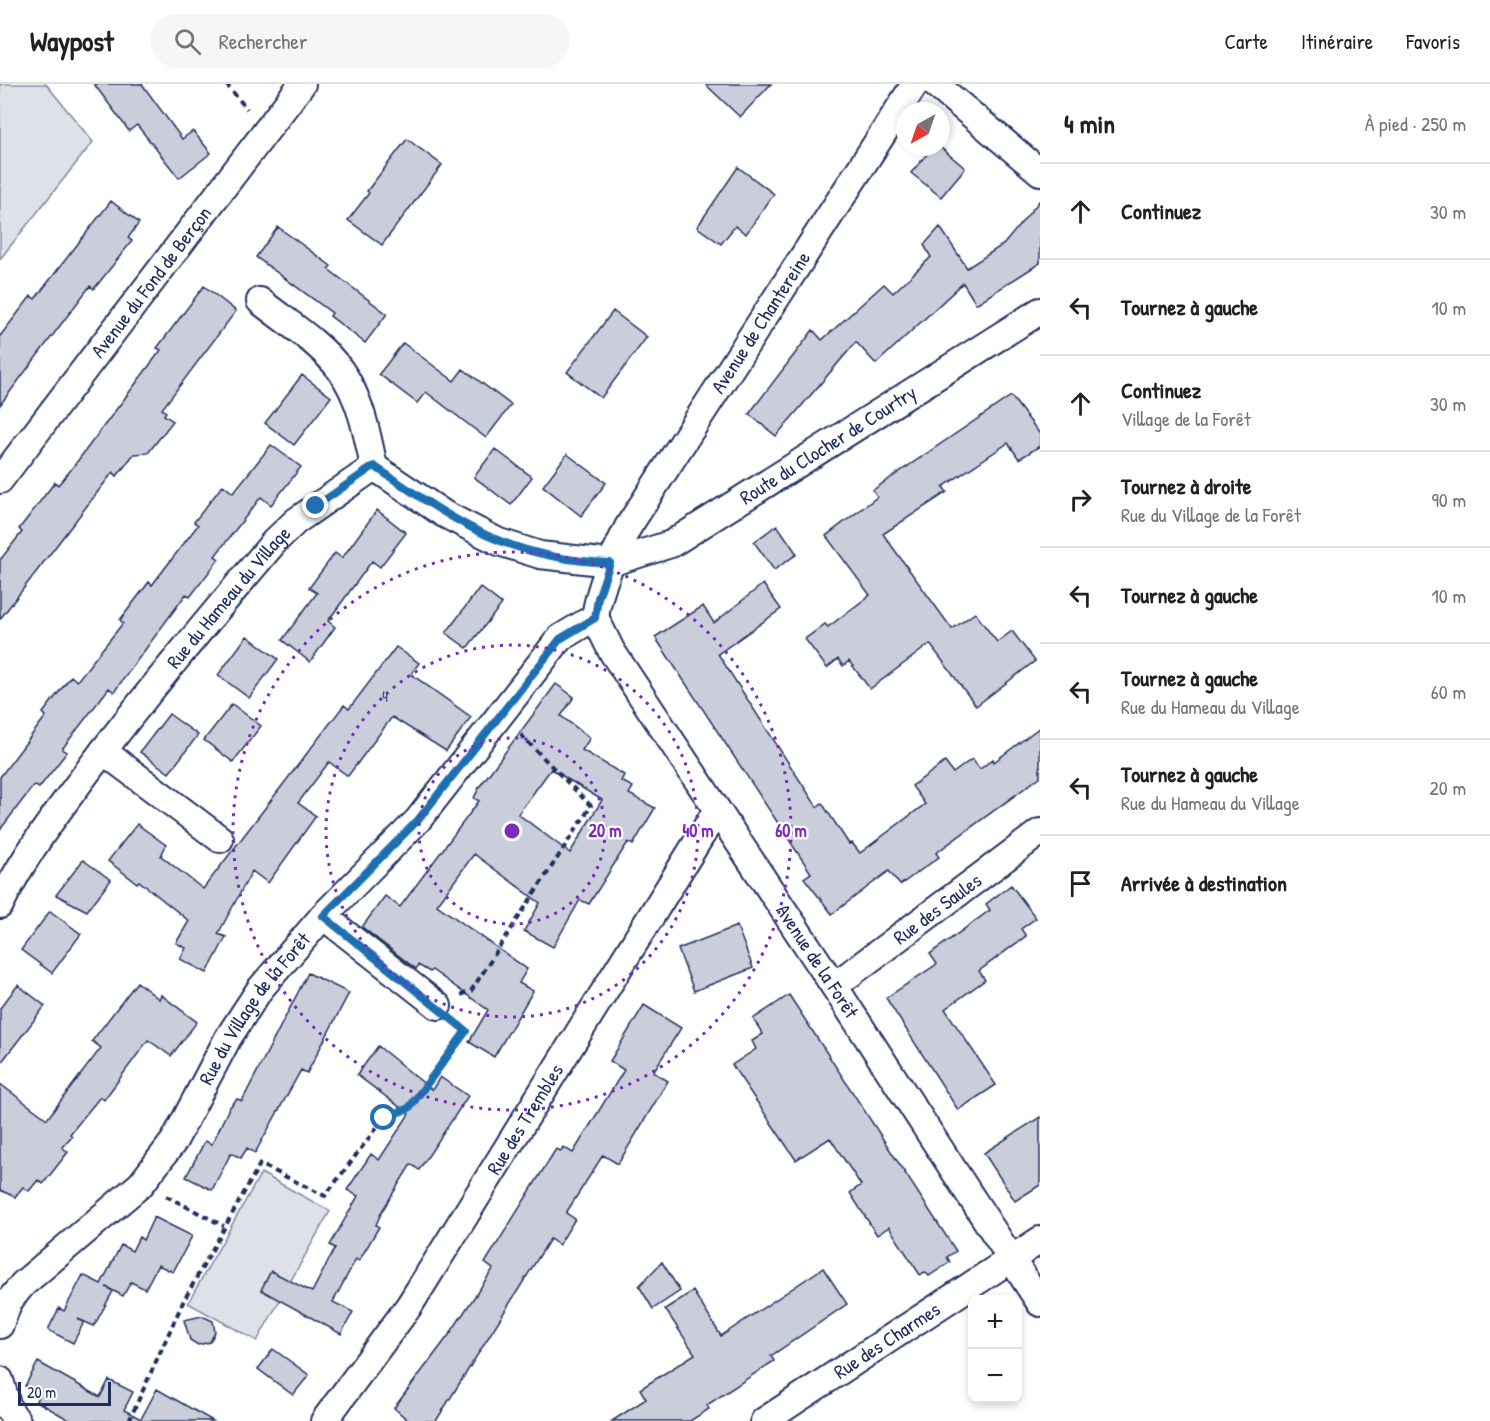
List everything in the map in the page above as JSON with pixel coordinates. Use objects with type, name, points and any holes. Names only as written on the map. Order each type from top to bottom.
[{"type":"street","name":"Avenue du Fond de Berçon","points":[[0,480],[302,84]]},
{"type":"street","name":"Avenue de Chantereine","points":[[595,618],[598,598],[610,563],[652,490],[915,84]]},
{"type":"street","points":[[935,84],[1040,172]]},
{"type":"street","points":[[260,301],[340,370],[352,390],[362,416],[374,466],[444,514],[499,542],[540,555],[610,563]]},
{"type":"street","name":"Route du Clocher de Courtry","points":[[610,563],[671,544],[1040,311]]},
{"type":"street","name":"Rue du Hameau du Village","points":[[0,905],[10,883],[49,824],[103,750],[275,541],[296,521],[374,466]]},
{"type":"street","name":"Rue du Village de la Forêt","points":[[0,1325],[9,1301],[23,1284],[141,1184],[174,1142],[241,1015],[284,959],[418,820],[560,639],[595,618]]},
{"type":"street","name":"Avenue de la Forêt","points":[[595,618],[611,650],[834,986],[1040,1303]]},
{"type":"street","points":[[103,750],[220,839]]},
{"type":"street","name":"Rue des Trembles","points":[[324,1421],[409,1306],[717,810]]},
{"type":"street","name":"Rue des Saules","points":[[834,986],[1040,832]]},
{"type":"street","points":[[323,916],[438,1006]]},
{"type":"street","name":"Rue des Charmes","points":[[764,1421],[1040,1240]]},
{"type":"street","points":[[0,1380],[8,1408],[16,1421]]},
{"type":"path","points":[[129,1421],[183,1302],[260,1164],[325,1196],[384,1118],[409,1108],[466,1031],[438,1006],[471,991],[591,807],[501,714]]},
{"type":"path","points":[[141,1184],[224,1226]]},
{"type":"shaded area","points":[[0,84],[46,84],[93,142],[0,259]]},
{"type":"shaded area","points":[[261,1173],[330,1211],[257,1341],[188,1303]]},
{"type":"building","points":[[94,84],[142,84],[182,139],[193,131],[211,153],[179,178],[137,125],[129,131]]},
{"type":"building","points":[[705,84],[771,84],[740,117]]},
{"type":"building","points":[[407,139],[442,165],[382,245],[348,220]]},
{"type":"building","points":[[950,155],[965,168],[941,197],[911,173],[925,156]]},
{"type":"building","points":[[738,167],[774,194],[746,234],[735,226],[721,244],[697,227]]},
{"type":"building","points":[[1040,200],[1040,263],[976,304],[963,283],[876,364],[856,342],[776,436],[749,414],[813,330],[822,340],[884,284],[893,293],[931,257],[924,245],[940,227],[967,268],[1004,244]]},
{"type":"building","points":[[111,201],[139,223],[128,238],[132,241],[94,289],[90,286],[0,405],[0,336],[31,296],[35,299]]},
{"type":"building","points":[[278,227],[331,266],[328,269],[387,314],[365,343],[330,316],[332,313],[256,257]]},
{"type":"building","points":[[204,286],[236,311],[162,409],[166,412],[164,415],[173,421],[148,453],[134,454],[117,476],[113,472],[0,619],[0,560],[22,532],[19,529],[55,482],[58,485],[70,471],[161,350],[157,348]]},
{"type":"building","points":[[613,311],[647,337],[601,398],[567,372]]},
{"type":"building","points":[[403,343],[454,381],[463,369],[511,405],[486,438],[426,392],[417,403],[379,374]]},
{"type":"building","points":[[302,375],[331,397],[294,445],[265,423]]},
{"type":"building","points":[[1011,396],[1040,434],[1040,446],[1019,459],[1008,443],[943,487],[947,492],[883,534],[952,629],[975,613],[997,642],[1012,631],[1035,661],[976,706],[930,644],[870,689],[849,661],[843,666],[838,659],[827,668],[805,639],[825,624],[828,627],[870,595],[826,536],[877,497],[873,490]]},
{"type":"building","points":[[271,445],[301,467],[271,505],[261,497],[215,556],[219,559],[190,597],[186,594],[114,692],[109,688],[62,749],[67,752],[39,788],[34,785],[0,830],[0,777],[46,716],[43,713],[71,676],[77,681],[123,623],[120,620],[149,582],[152,585],[198,525],[194,522],[223,485],[233,493]]},
{"type":"building","points":[[495,449],[532,477],[511,505],[474,477]]},
{"type":"building","points":[[567,454],[606,483],[581,516],[543,486]]},
{"type":"building","points":[[377,510],[406,533],[380,567],[372,561],[328,621],[335,627],[310,662],[282,640],[317,593],[309,588],[335,553],[342,558]]},
{"type":"building","points":[[777,525],[797,554],[774,570],[754,542]]},
{"type":"building","points":[[763,584],[781,609],[718,654],[817,807],[822,803],[849,844],[852,843],[860,853],[925,804],[912,786],[945,762],[953,773],[972,759],[980,769],[993,759],[994,762],[1040,727],[1040,777],[936,853],[939,857],[900,885],[889,871],[832,914],[804,878],[811,873],[655,637],[703,606],[714,623]]},
{"type":"building","points":[[480,587],[502,604],[467,648],[446,633]]},
{"type":"building","points":[[247,636],[278,659],[249,698],[218,675]]},
{"type":"building","points":[[396,647],[419,663],[411,674],[471,717],[446,751],[392,717],[348,776],[329,762],[298,803],[316,816],[268,883],[252,871],[218,934],[226,937],[207,973],[180,959],[186,948],[176,943],[189,921],[139,881],[137,883],[108,861],[137,824],[166,845],[161,856],[203,889],[344,705],[349,709]]},
{"type":"building","points":[[556,684],[574,697],[561,716],[590,738],[582,750],[624,775],[621,781],[633,787],[629,794],[655,808],[633,845],[628,842],[589,904],[580,900],[553,947],[524,931],[540,903],[474,854],[437,905],[527,969],[519,983],[533,991],[494,1057],[469,1042],[488,1010],[432,970],[430,972],[418,965],[416,969],[362,927],[385,896],[400,907],[479,801],[474,798],[480,786]],"holes":[[[551,769],[602,800],[570,853],[518,814]]]},
{"type":"building","points":[[232,704],[261,726],[233,762],[204,740]]},
{"type":"building","points":[[169,714],[198,735],[169,773],[140,752]]},
{"type":"building","points":[[83,860],[111,880],[87,911],[56,895]]},
{"type":"building","points":[[1011,885],[1036,918],[1021,929],[1026,936],[979,971],[985,980],[945,1009],[996,1085],[958,1110],[886,998],[937,964],[930,954],[990,910],[986,904]]},
{"type":"building","points":[[50,911],[81,934],[52,973],[21,950]]},
{"type":"building","points":[[737,926],[753,968],[694,991],[678,949]]},
{"type":"building","points":[[308,973],[349,993],[307,1073],[301,1070],[255,1153],[247,1148],[241,1158],[231,1153],[212,1190],[186,1177],[205,1141],[212,1144],[229,1108],[237,1099],[242,1101]]},
{"type":"building","points":[[137,982],[159,999],[161,995],[197,1022],[171,1056],[148,1040],[104,1100],[100,1097],[70,1134],[72,1136],[62,1147],[68,1152],[43,1184],[38,1180],[29,1191],[23,1187],[15,1197],[0,1190],[0,1084],[47,1119],[101,1048],[92,1041]]},
{"type":"building","points":[[18,985],[45,1006],[0,1064],[0,1008]]},
{"type":"building","points":[[789,995],[956,1251],[947,1257],[950,1262],[929,1276],[925,1272],[920,1275],[889,1227],[877,1235],[850,1193],[861,1185],[830,1138],[796,1160],[732,1065],[756,1049],[752,1041],[763,1034],[753,1019]]},
{"type":"building","points":[[644,1005],[681,1028],[653,1072],[668,1081],[618,1164],[603,1155],[566,1213],[575,1219],[559,1245],[550,1239],[436,1421],[409,1421],[394,1408],[449,1335],[493,1269],[485,1263],[556,1149],[561,1151],[563,1147],[573,1153],[624,1070],[610,1061]]},
{"type":"building","points":[[378,1046],[432,1090],[440,1077],[468,1096],[419,1170],[411,1164],[382,1211],[376,1225],[379,1227],[359,1261],[356,1259],[333,1302],[353,1312],[341,1334],[261,1290],[271,1271],[312,1292],[335,1248],[330,1245],[358,1196],[347,1190],[371,1154],[379,1160],[409,1114],[357,1075]]},
{"type":"building","points":[[1040,1117],[1040,1185],[1015,1201],[984,1153]]},
{"type":"building","points":[[154,1217],[192,1236],[173,1272],[158,1265],[145,1289],[131,1282],[123,1296],[106,1287],[113,1291],[94,1326],[78,1319],[84,1322],[73,1343],[48,1330],[59,1308],[64,1311],[83,1275],[101,1284],[121,1245],[132,1251],[139,1237],[143,1240]]},
{"type":"building","points":[[662,1262],[680,1291],[653,1309],[639,1286]]},
{"type":"building","points":[[823,1268],[847,1304],[771,1356],[774,1361],[707,1405],[709,1409],[690,1421],[612,1421],[646,1399],[640,1389],[695,1354],[665,1309],[693,1291],[721,1336]]},
{"type":"building","points":[[202,1316],[213,1321],[215,1332],[210,1342],[198,1345],[190,1340],[184,1320]]},
{"type":"building","points":[[273,1349],[309,1375],[293,1395],[258,1369]]},
{"type":"building","points":[[38,1362],[100,1397],[109,1380],[133,1392],[124,1410],[141,1419],[157,1389],[213,1421],[71,1421],[36,1401],[39,1394],[25,1386]]},
{"type":"route","points":[[316,506],[374,466],[444,514],[499,542],[540,555],[577,562],[610,563],[598,598],[595,618],[560,639],[418,820],[323,916],[438,1006],[466,1031],[409,1108],[384,1118]]}]
